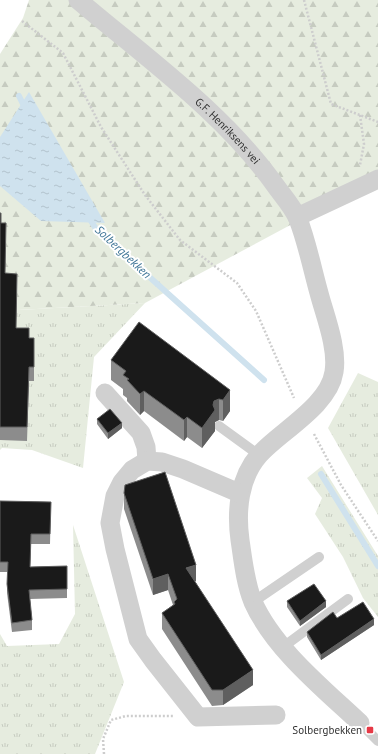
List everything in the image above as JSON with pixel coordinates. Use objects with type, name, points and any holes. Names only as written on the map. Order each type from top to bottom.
[{"type":"street","name":"G.F. Henriksens vei","points":[[78,0],[221,121],[256,158],[297,217]]},
{"type":"street","points":[[360,723],[309,675],[283,647],[254,602],[246,580],[238,526],[239,493],[248,472],[259,455],[303,418],[328,386],[334,374],[335,360],[329,328],[297,217],[378,179]]},
{"type":"street","points":[[105,393],[141,432],[146,447],[147,461]]},
{"type":"street","points":[[239,493],[183,469],[162,462],[147,461],[132,470],[122,482],[115,496],[110,523],[138,639],[198,717],[276,715]]},
{"type":"lane","points":[[219,426],[259,455]]},
{"type":"lane","points":[[254,602],[319,557]]},
{"type":"lane","points":[[283,647],[348,599]]},
{"type":"lane","points":[[360,723],[378,741]]},
{"type":"path","points":[[304,0],[331,104],[378,122]]},
{"type":"path","points":[[22,21],[63,53],[100,128],[146,195],[180,240],[237,283],[256,311],[303,418],[314,434],[341,485],[378,541]]},
{"type":"path","points":[[359,169],[364,144],[360,115]]},
{"type":"path","points":[[104,754],[103,739],[110,720],[126,716],[198,717]]},
{"type":"green space","points":[[29,0],[378,0],[378,178],[145,303],[0,311],[0,54],[23,18]]},
{"type":"green space","points":[[145,303],[94,357],[83,468],[32,450],[2,448],[0,450],[0,311]]},
{"type":"green space","points":[[358,373],[378,382],[378,515],[328,428]]},
{"type":"green space","points":[[322,466],[378,556],[378,617],[363,598],[343,557],[315,514],[322,498],[307,478]]},
{"type":"green space","points":[[73,525],[124,682],[95,754],[0,754],[0,634],[7,646],[59,644],[75,614]]},
{"type":"water","points":[[29,92],[105,223],[41,221],[0,186],[0,137]]},
{"type":"building","points":[[0,213],[1,223],[6,223],[5,273],[17,274],[16,328],[29,328],[29,338],[34,338],[34,367],[29,367],[27,427],[0,427]]},
{"type":"building","points":[[139,322],[230,390],[223,400],[219,399],[214,401],[213,405],[215,410],[202,428],[187,417],[184,420],[144,391],[140,394],[127,380],[129,379],[123,375],[126,371],[111,360]]},
{"type":"building","points":[[110,409],[122,423],[108,433],[97,419]]},
{"type":"building","points":[[165,472],[196,565],[186,568],[253,670],[223,690],[212,690],[162,613],[175,604],[174,602],[177,599],[168,574],[153,579],[124,493],[125,485]]},
{"type":"building","points":[[0,501],[51,502],[50,534],[31,534],[30,567],[67,566],[67,589],[29,590],[32,620],[12,623],[7,584],[8,562],[0,562]]},
{"type":"building","points":[[314,584],[326,601],[300,621],[287,601]]},
{"type":"building","points":[[363,602],[374,619],[321,655],[307,632],[333,612],[337,618]]},
{"type":"waterway","name":"Solbergbekken","points":[[19,96],[25,108]]},
{"type":"waterway","name":"Solbergbekken","points":[[88,216],[96,229],[264,380]]},
{"type":"waterway","name":"Solbergbekken","points":[[321,474],[378,566]]},
{"type":"place","name":"Solbergbekken","points":[[370,730]]}]
